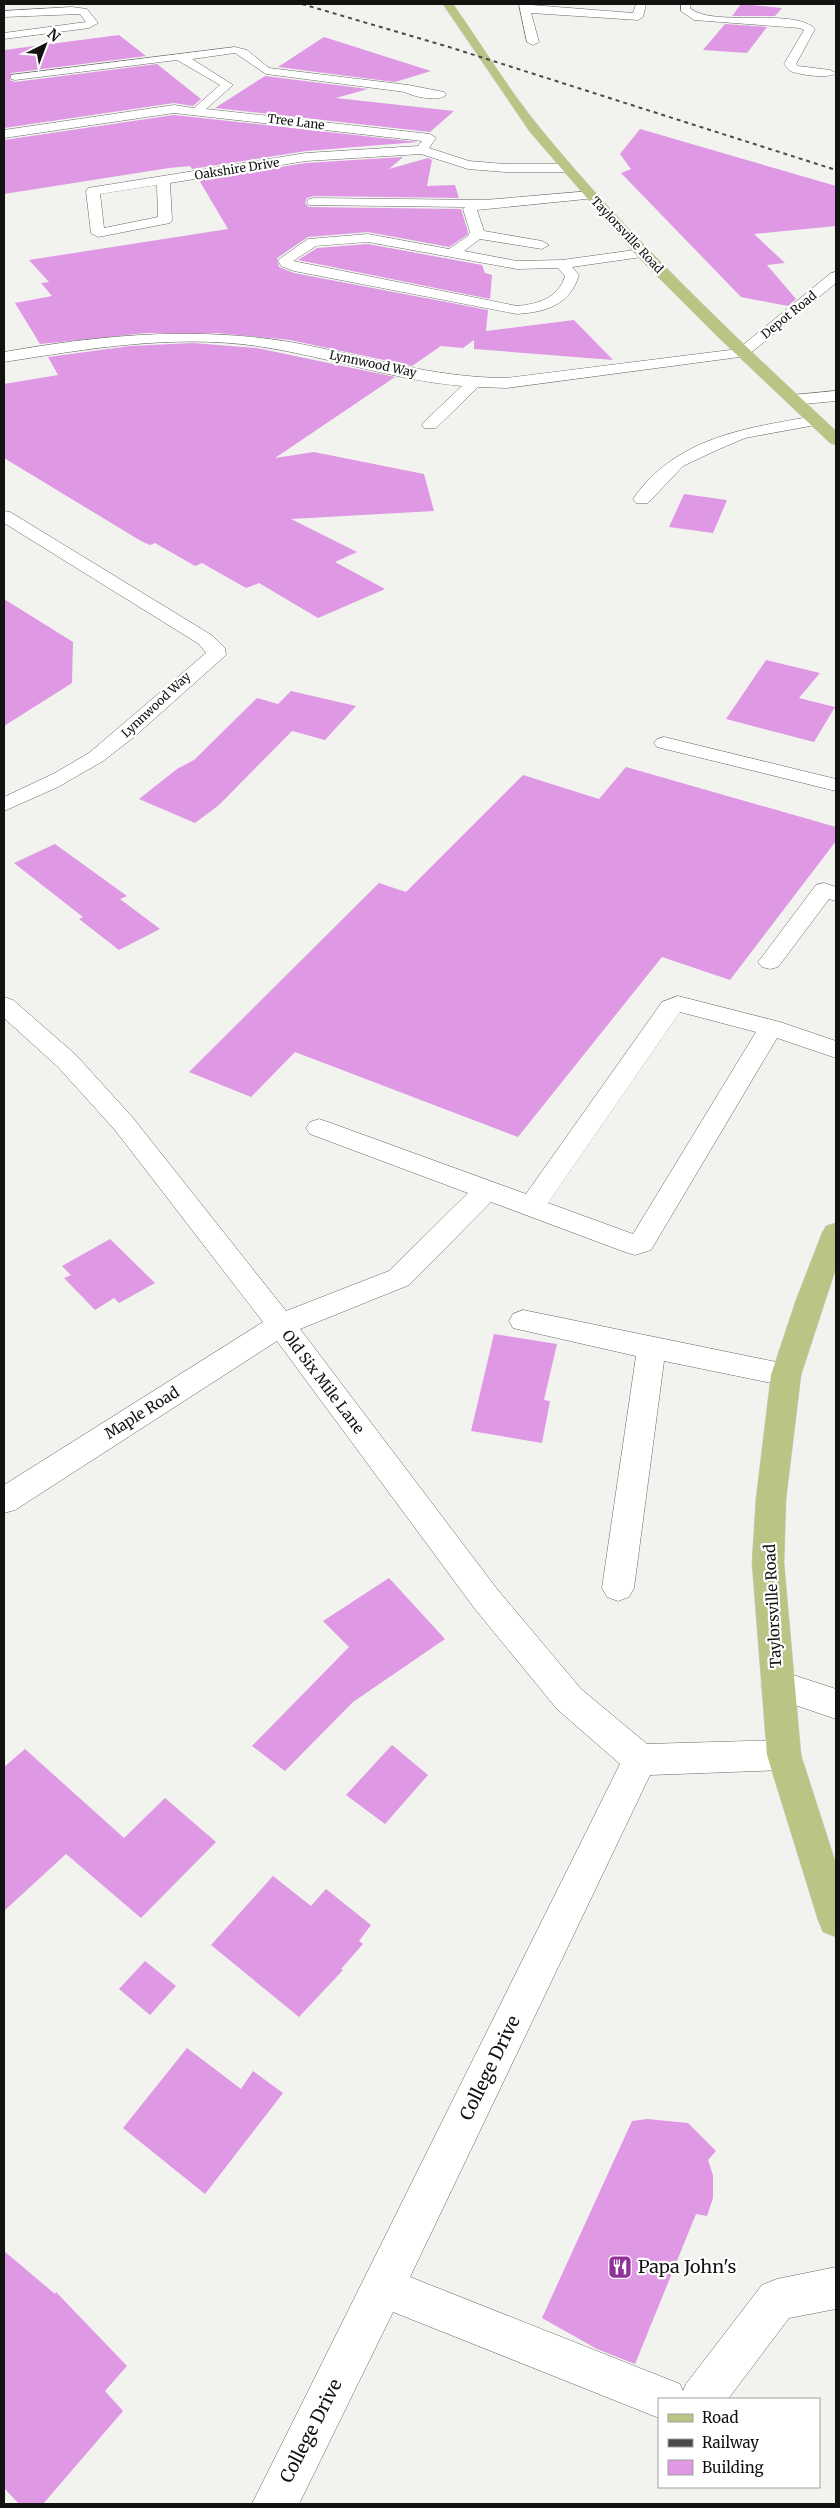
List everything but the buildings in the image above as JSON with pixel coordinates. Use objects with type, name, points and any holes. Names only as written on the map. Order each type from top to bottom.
[{"type":"main road","name":"Taylorsville Road","points":[[448,4],[534,129],[566,168],[642,253],[742,353],[836,440]]},
{"type":"main road","name":"Taylorsville Road","points":[[836,1233],[810,1300],[786,1375],[771,1499],[768,1563],[784,1755],[836,1920]]},
{"type":"street","points":[[533,42],[524,6],[638,17],[640,4]]},
{"type":"street","points":[[686,4],[685,9],[694,17],[714,20],[742,20],[802,25],[810,29],[790,64],[795,69],[833,78],[836,59]]},
{"type":"street","points":[[4,14],[84,11],[93,22],[89,25],[4,36]]},
{"type":"street","points":[[14,77],[235,50],[243,52],[266,71]]},
{"type":"street","points":[[177,58],[187,60],[222,82]]},
{"type":"street","points":[[197,111],[222,82],[242,75],[266,71],[408,89],[413,92],[440,95]]},
{"type":"street","name":"Tree Lane","points":[[4,134],[174,109],[430,138],[422,150]]},
{"type":"street","points":[[422,150],[468,165],[505,168],[566,168]]},
{"type":"street","name":"Oakshire Drive","points":[[163,181],[165,220],[98,233],[93,191],[306,157],[422,150]]},
{"type":"street","points":[[314,202],[481,203],[591,195]]},
{"type":"street","points":[[521,200],[528,216]]},
{"type":"street","points":[[452,253],[473,239],[476,234],[470,209],[481,203]]},
{"type":"street","points":[[476,234],[542,245]]},
{"type":"street","points":[[562,264],[572,276],[570,283],[556,300],[546,306],[517,310],[294,267],[286,263],[285,260],[313,242],[368,238],[517,265],[562,264],[642,253]]},
{"type":"street","name":"Depot Road","points":[[742,353],[836,276]]},
{"type":"street","name":"Lynnwood Way","points":[[4,356],[115,339],[197,337],[290,347],[440,378],[474,383],[507,383],[742,353]]},
{"type":"street","points":[[430,425],[474,383]]},
{"type":"street","points":[[793,400],[836,396]]},
{"type":"street","points":[[642,499],[677,462],[712,446],[741,434],[815,421]]},
{"type":"street","name":"Lynnwood Way","points":[[4,516],[206,640],[215,648],[216,654],[188,674],[117,741],[96,757],[63,777],[4,804]]},
{"type":"street","points":[[664,743],[836,785]]},
{"type":"street","points":[[770,962],[824,890],[836,894]]},
{"type":"street","points":[[531,1207],[672,1007],[678,1004],[771,1028],[836,1050]]},
{"type":"street","name":"Old Six Mile Lane","points":[[4,1005],[67,1061],[124,1124],[281,1325],[486,1599],[569,1698],[640,1760]]},
{"type":"street","points":[[319,1128],[635,1245],[641,1243],[771,1028]]},
{"type":"street","name":"Maple Road","points":[[4,1501],[281,1325],[399,1278],[487,1190]]},
{"type":"street","points":[[523,1321],[786,1375]]},
{"type":"street","points":[[618,1588],[651,1348]]},
{"type":"street","points":[[778,1685],[836,1704]]},
{"type":"street","points":[[640,1760],[784,1755]]},
{"type":"street","name":"College Drive","points":[[274,2504],[293,2472],[640,1760]]},
{"type":"street","points":[[383,2287],[662,2398]]},
{"type":"street","points":[[702,2398],[777,2300],[836,2288]]},
{"type":"railway","points":[[302,4],[449,47],[836,170]]},
{"type":"place","name":"Papa John's","points":[[620,2267]]}]
